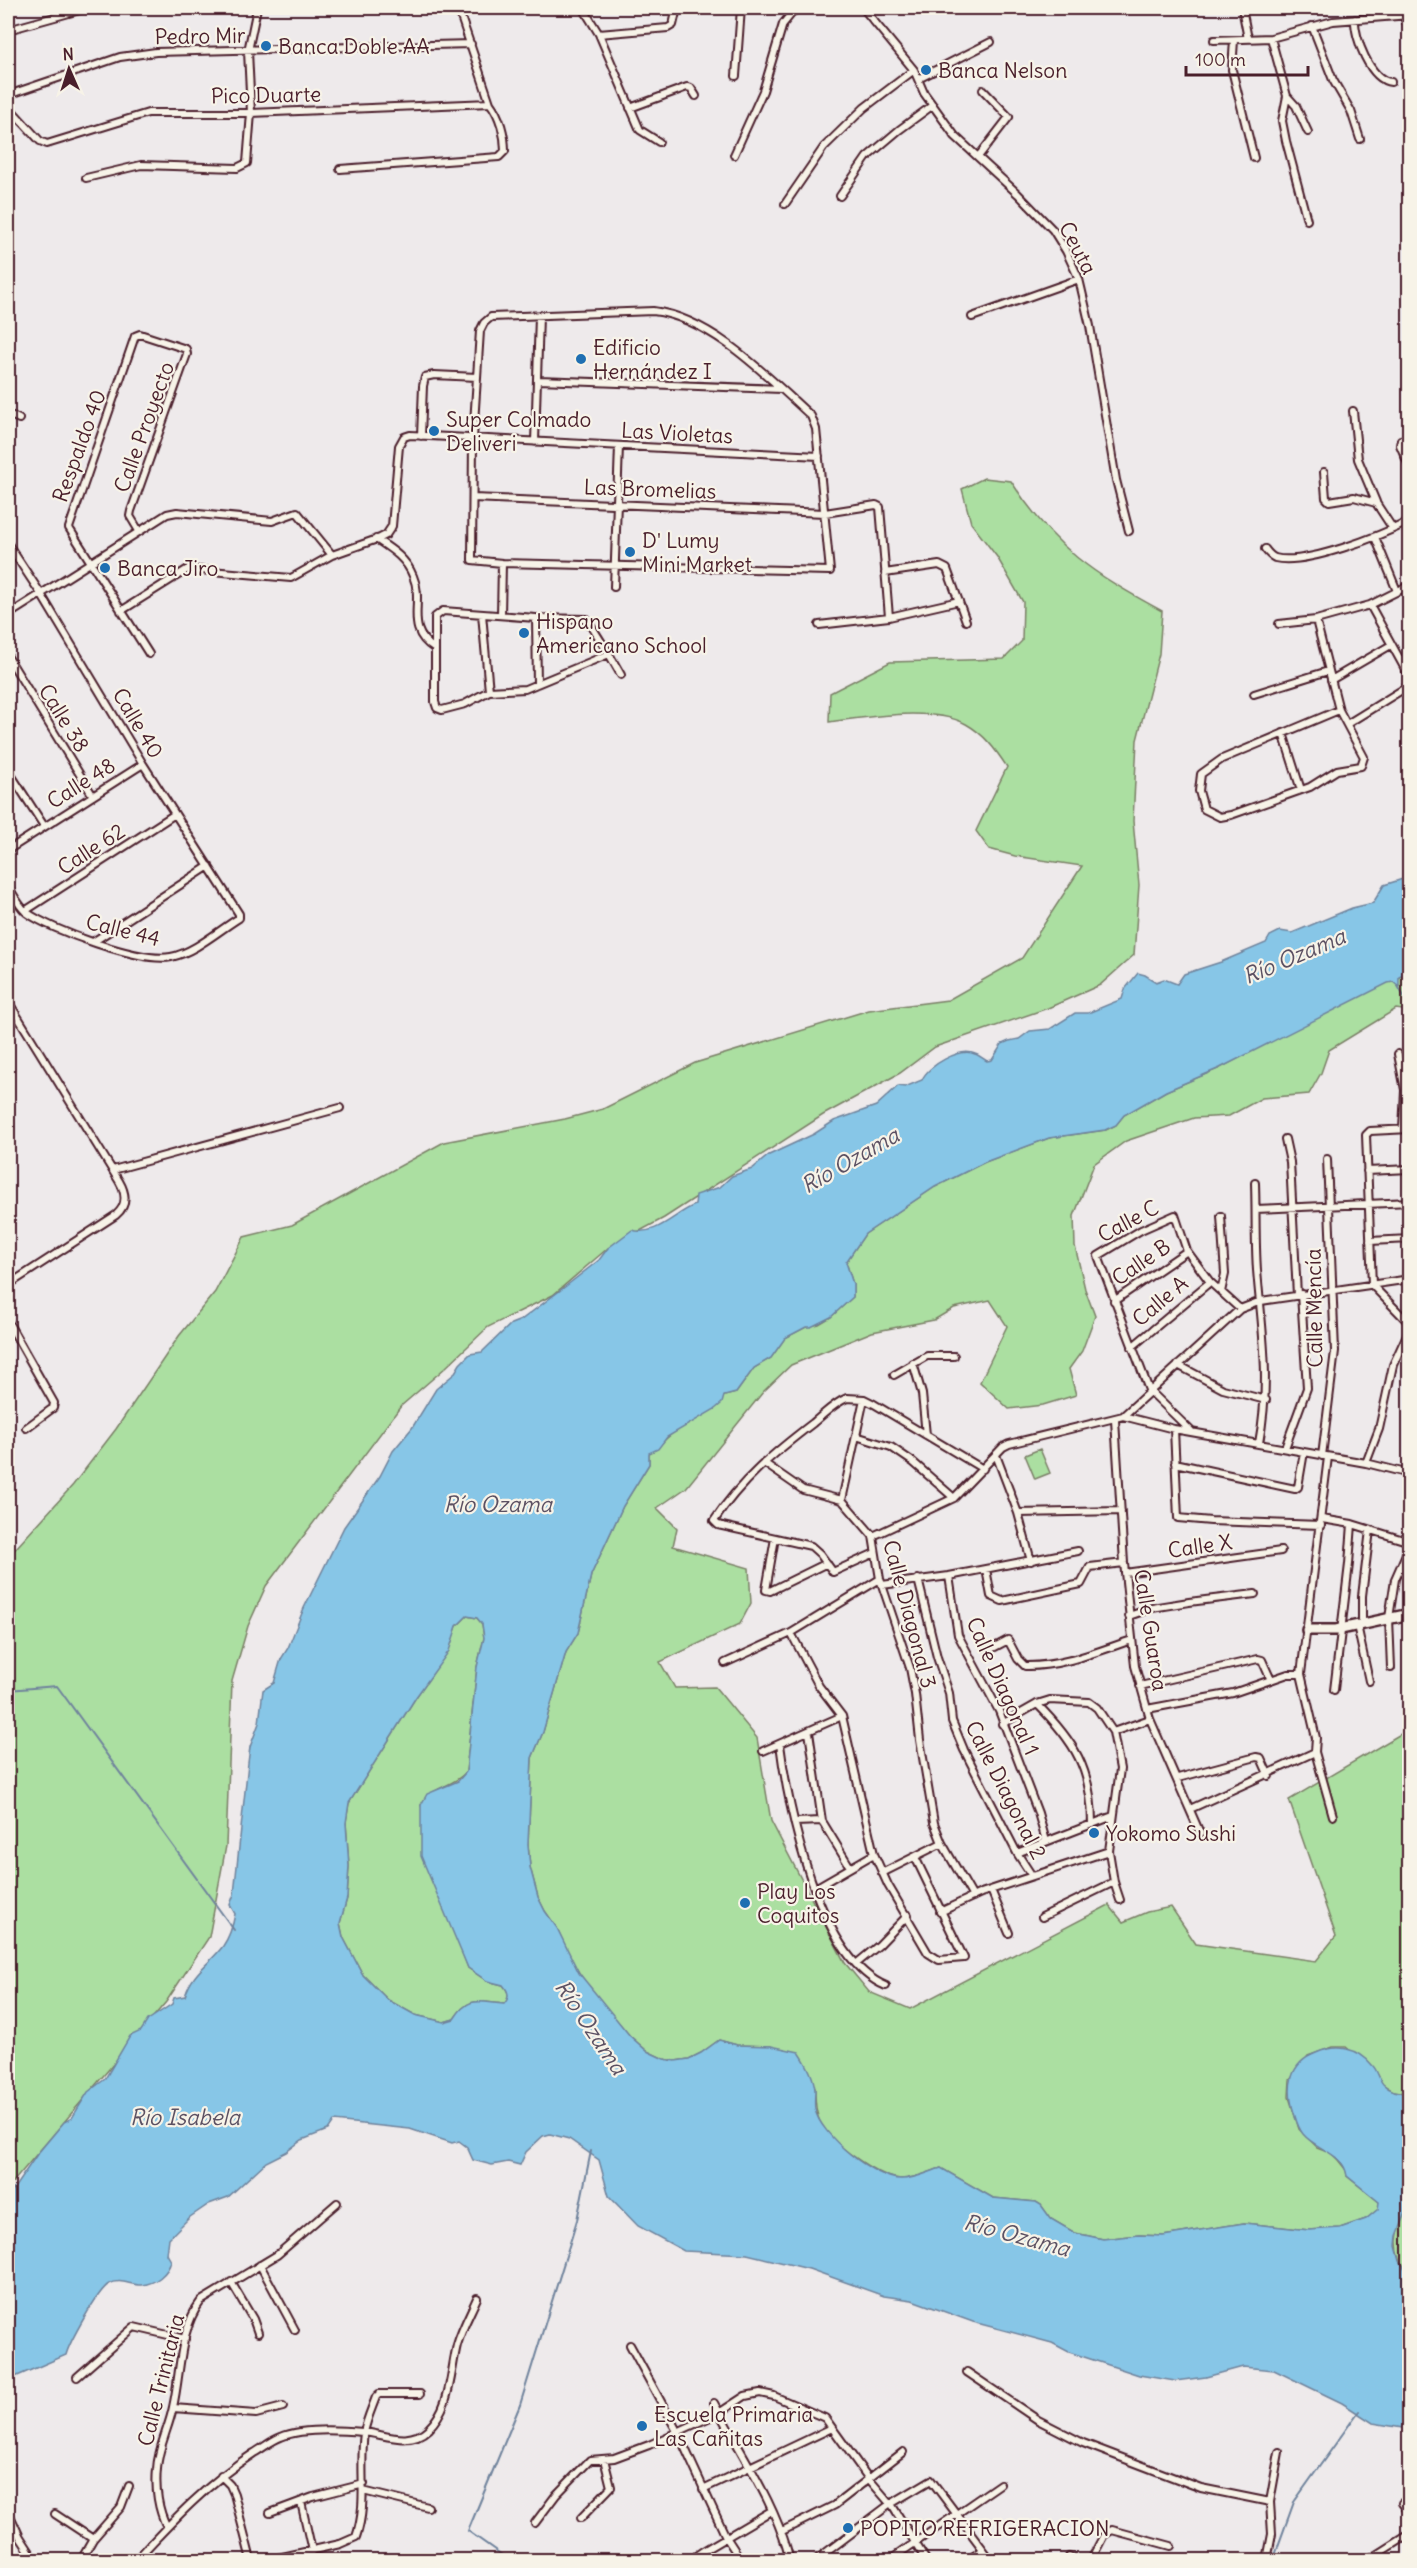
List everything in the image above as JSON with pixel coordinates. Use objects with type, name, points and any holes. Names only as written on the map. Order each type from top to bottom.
[{"type":"main road","points":[[1307,1630],[1341,1629],[1410,1614]]},
{"type":"street","points":[[8,30],[87,8]]},
{"type":"street","points":[[86,178],[141,165],[243,166],[247,163],[250,113],[248,51],[257,8]]},
{"type":"street","points":[[340,169],[499,157],[505,151],[505,140],[458,8]]},
{"type":"street","points":[[583,8],[598,34],[643,133],[660,142]]},
{"type":"street","points":[[598,34],[668,28],[673,25],[677,8]]},
{"type":"street","points":[[736,76],[741,8]]},
{"type":"street","points":[[734,155],[763,91],[783,24],[796,8]]},
{"type":"street","name":"Ceuta","points":[[863,8],[914,70],[933,105],[955,136],[1053,230],[1079,279],[1090,326],[1116,480],[1129,531]]},
{"type":"street","points":[[1242,8],[1248,39]]},
{"type":"street","points":[[1214,40],[1271,38],[1312,26],[1355,19],[1407,16],[1410,32]]},
{"type":"street","points":[[1355,19],[1354,31],[1376,75],[1384,82],[1391,82]]},
{"type":"street","points":[[1312,26],[1333,80],[1351,111],[1360,139]]},
{"type":"street","points":[[1271,38],[1287,96],[1296,106],[1308,132]]},
{"type":"street","points":[[1234,40],[1232,70],[1254,158]]},
{"type":"street","points":[[918,79],[991,42]]},
{"type":"street","name":"Pedro Mir","points":[[8,95],[120,57],[156,52],[471,44]]},
{"type":"street","points":[[785,204],[824,147],[864,108],[914,70]]},
{"type":"street","points":[[630,108],[687,87],[691,88],[696,96]]},
{"type":"street","points":[[978,157],[1009,117],[983,90]]},
{"type":"street","points":[[1287,96],[1282,121],[1307,220]]},
{"type":"street","name":"Pico Duarte","points":[[8,106],[40,141],[47,144],[148,113],[250,113],[490,103]]},
{"type":"street","points":[[840,196],[867,157],[933,105]]},
{"type":"street","points":[[972,317],[1079,279]]},
{"type":"street","points":[[663,312],[726,341],[782,389],[811,416],[816,429],[830,571],[827,573],[476,561],[470,557],[473,439],[480,331],[491,317],[539,316],[663,312]]},
{"type":"street","points":[[535,442],[539,380],[539,316]]},
{"type":"street","name":"Calle Proyecto","points":[[135,336],[140,334],[186,349],[188,354],[131,511],[130,516],[140,531]]},
{"type":"street","name":"Respaldo 40","points":[[135,336],[69,522],[72,536],[149,654]]},
{"type":"street","points":[[121,611],[188,569],[291,578],[333,555],[386,535],[392,526],[400,440],[404,437],[421,436],[425,377],[434,375],[477,377]]},
{"type":"street","points":[[539,380],[782,389]]},
{"type":"street","points":[[1353,411],[1358,459],[1376,503],[1393,529]]},
{"type":"street","points":[[8,414],[19,419]]},
{"type":"street","name":"Las Violetas","points":[[421,436],[819,456]]},
{"type":"street","points":[[1410,438],[1401,440],[1400,445],[1410,468]]},
{"type":"street","points":[[614,587],[619,446]]},
{"type":"street","points":[[1324,472],[1326,498],[1329,501],[1354,497],[1376,503]]},
{"type":"street","name":"Las Bromelias","points":[[473,498],[825,513],[879,506],[885,573]]},
{"type":"street","points":[[8,615],[167,514],[177,512],[272,521],[297,512],[333,555]]},
{"type":"street","points":[[1265,549],[1271,556],[1278,559],[1338,550],[1410,521]]},
{"type":"street","points":[[1375,537],[1397,591]]},
{"type":"street","points":[[376,539],[400,556],[414,576],[415,620],[422,639],[435,649]]},
{"type":"street","name":"Calle 40","points":[[8,544],[143,764],[239,911],[238,918]]},
{"type":"street","points":[[501,615],[502,562]]},
{"type":"street","points":[[889,617],[885,573],[939,565],[947,569],[966,621]]},
{"type":"street","points":[[1279,624],[1316,620],[1370,605],[1408,588]]},
{"type":"street","points":[[819,625],[889,617],[959,601]]},
{"type":"street","points":[[1370,605],[1410,678]]},
{"type":"street","points":[[609,654],[525,689],[489,691],[458,706],[442,710],[437,708],[435,617],[438,612],[443,611],[536,618],[587,619],[609,654],[621,675]]},
{"type":"street","points":[[482,614],[489,691]]},
{"type":"street","points":[[536,618],[537,684]]},
{"type":"street","points":[[1316,620],[1339,710],[1364,757],[1364,763],[1360,766],[1336,770],[1310,787],[1220,817],[1204,809],[1200,800],[1199,779],[1201,774],[1222,759],[1339,710]]},
{"type":"street","points":[[1331,680],[1391,645]]},
{"type":"street","name":"Calle 38","points":[[8,657],[93,796]]},
{"type":"street","points":[[1254,693],[1328,671]]},
{"type":"street","points":[[1347,724],[1410,685]]},
{"type":"street","points":[[1283,733],[1301,790]]},
{"type":"street","name":"Calle 48","points":[[8,850],[143,764]]},
{"type":"street","points":[[8,770],[44,826]]},
{"type":"street","name":"Calle 62","points":[[25,911],[175,814]]},
{"type":"street","points":[[93,942],[208,866]]},
{"type":"street","points":[[8,886],[25,911]]},
{"type":"street","name":"Calle 44","points":[[25,911],[93,942],[141,955],[167,958],[183,954],[238,918]]},
{"type":"street","points":[[8,1001],[123,1187],[125,1200],[121,1211],[116,1215],[8,1285]]},
{"type":"street","points":[[1366,1463],[1378,1429],[1393,1365],[1410,1326],[1372,1285],[1368,1204],[1368,1132],[1406,1129],[1405,1090],[1398,1054]]},
{"type":"street","points":[[113,1170],[340,1108]]},
{"type":"street","points":[[1285,1139],[1290,1162],[1291,1207],[1306,1393],[1285,1448]]},
{"type":"street","name":"Calle Mencía","points":[[1301,1674],[1321,1522],[1335,1351],[1327,1159]]},
{"type":"street","points":[[1367,1171],[1410,1169]]},
{"type":"street","points":[[1255,1183],[1257,1268],[1266,1364],[1266,1400],[1258,1443]]},
{"type":"street","points":[[1256,1209],[1410,1202]]},
{"type":"street","name":"Calle C","points":[[1113,1301],[1097,1258],[1099,1255],[1141,1230],[1173,1215],[1176,1215],[1187,1251]]},
{"type":"street","points":[[1221,1216],[1225,1274],[1221,1293]]},
{"type":"street","points":[[1370,1241],[1410,1239]]},
{"type":"street","points":[[1187,1251],[1210,1281],[1240,1309]]},
{"type":"street","name":"Calle B","points":[[1113,1301],[1187,1251]]},
{"type":"street","points":[[873,1536],[954,1498],[1009,1444],[1123,1416],[1240,1309],[1261,1301],[1299,1294],[1410,1279]]},
{"type":"street","name":"Calle A","points":[[1132,1347],[1210,1281]]},
{"type":"street","points":[[1113,1301],[1149,1390],[1192,1432]]},
{"type":"street","points":[[8,1322],[54,1403],[52,1408],[26,1428]]},
{"type":"street","points":[[894,1375],[927,1356],[954,1356]]},
{"type":"street","points":[[913,1363],[922,1394],[926,1435]]},
{"type":"street","points":[[1178,1365],[1223,1389],[1266,1400]]},
{"type":"street","points":[[875,1553],[835,1573],[811,1546],[714,1523],[735,1491],[764,1462],[842,1400],[853,1398],[864,1400],[983,1469]]},
{"type":"street","points":[[764,1462],[803,1490],[842,1500],[864,1400]]},
{"type":"street","points":[[1123,1416],[1174,1429],[1366,1463],[1410,1474]]},
{"type":"street","name":"Calle Guaroa","points":[[1114,1420],[1129,1616],[1140,1686],[1150,1719],[1178,1778],[1200,1833]]},
{"type":"street","points":[[1174,1429],[1176,1515],[1181,1519],[1352,1524],[1410,1544],[1395,1579],[1389,1618],[1391,1668]]},
{"type":"street","points":[[856,1436],[891,1447],[913,1462],[954,1498]]},
{"type":"street","points":[[1175,1463],[1295,1489],[1298,1487],[1304,1452]]},
{"type":"street","points":[[996,1455],[1018,1513],[1031,1561]]},
{"type":"street","name":"Calle Diagonal 3","points":[[842,1500],[873,1536],[881,1582],[910,1668],[934,1823],[942,1843],[973,1897]]},
{"type":"street","points":[[1018,1513],[1121,1511]]},
{"type":"street","points":[[1334,1690],[1352,1524]]},
{"type":"street","points":[[1369,1681],[1360,1625],[1370,1530]]},
{"type":"street","points":[[775,1538],[766,1590],[770,1591],[827,1563]]},
{"type":"street","points":[[725,1664],[791,1633],[881,1582],[949,1576],[1078,1551]]},
{"type":"street","name":"Calle X","points":[[1125,1573],[1281,1551]]},
{"type":"street","points":[[986,1569],[991,1596],[1002,1601],[1081,1584],[1090,1567],[1124,1563]]},
{"type":"street","name":"Calle Diagonal 1","points":[[949,1576],[958,1635],[999,1711],[1002,1724],[1023,1771],[1046,1841]]},
{"type":"street","name":"Calle Diagonal 2","points":[[918,1579],[949,1693],[952,1721],[964,1750],[1017,1853],[1032,1876]]},
{"type":"street","points":[[1129,1616],[1152,1608],[1256,1594]]},
{"type":"street","points":[[791,1633],[819,1686],[842,1716],[874,1854],[882,1873],[933,1957],[947,1961],[964,1958],[915,1857]]},
{"type":"street","points":[[989,1650],[1008,1640],[1018,1659],[1025,1666],[1041,1666],[1069,1661],[1132,1640]]},
{"type":"street","points":[[1140,1686],[1258,1659],[1262,1660],[1271,1680]]},
{"type":"street","points":[[1147,1709],[1233,1693],[1288,1674],[1301,1674],[1316,1738],[1315,1752],[1333,1816]]},
{"type":"street","points":[[1002,1724],[1037,1704],[1050,1700],[1089,1702],[1097,1708],[1113,1732],[1120,1769],[1109,1851],[1114,1882],[1120,1900]]},
{"type":"street","points":[[1037,1704],[1077,1750],[1087,1776],[1092,1802],[1092,1824]]},
{"type":"street","points":[[763,1750],[842,1716]]},
{"type":"street","points":[[1113,1732],[1150,1719]]},
{"type":"street","points":[[809,1732],[822,1821],[850,1867]]},
{"type":"street","points":[[780,1744],[785,1783],[820,1907],[856,1964],[873,1981],[886,1986]]},
{"type":"street","points":[[1190,1809],[1269,1776],[1315,1752]]},
{"type":"street","points":[[1178,1778],[1256,1757],[1261,1758],[1269,1776]]},
{"type":"street","points":[[1017,1853],[1113,1816]]},
{"type":"street","points":[[795,1822],[822,1821]]},
{"type":"street","points":[[882,1873],[942,1843]]},
{"type":"street","points":[[940,1912],[991,1890],[1109,1851]]},
{"type":"street","points":[[814,1888],[874,1854]]},
{"type":"street","points":[[1042,1917],[1114,1882]]},
{"type":"street","points":[[991,1890],[1009,1933]]},
{"type":"street","points":[[856,1964],[908,1916]]},
{"type":"street","name":"Calle Trinitaria","points":[[167,2527],[159,2506],[157,2468],[160,2448],[173,2409],[184,2339],[193,2311],[201,2301],[277,2255],[337,2203]]},
{"type":"street","points":[[260,2265],[295,2330]]},
{"type":"street","points":[[231,2282],[253,2319],[258,2333]]},
{"type":"street","points":[[136,2560],[221,2476],[279,2437],[288,2434],[364,2432],[399,2439],[414,2438],[428,2429],[444,2408],[461,2333],[477,2298]]},
{"type":"street","points":[[78,2377],[129,2329],[134,2327],[184,2339]]},
{"type":"street","points":[[630,2345],[678,2433],[726,2537],[741,2560]]},
{"type":"street","points":[[967,2372],[1038,2421],[1083,2444],[1201,2488],[1270,2502]]},
{"type":"street","points":[[535,2523],[549,2503],[590,2460],[625,2454],[678,2433],[719,2413],[745,2396],[760,2393],[819,2414],[889,2505],[926,2560]]},
{"type":"street","points":[[270,2560],[352,2541],[357,2532],[363,2487],[364,2432],[377,2395],[420,2394]]},
{"type":"street","points":[[714,2403],[750,2466],[782,2531],[790,2560]]},
{"type":"street","points":[[173,2409],[256,2414],[283,2407]]},
{"type":"street","points":[[703,2489],[832,2428]]},
{"type":"street","points":[[782,2531],[835,2505],[903,2452]]},
{"type":"street","points":[[1267,2560],[1272,2534],[1270,2502],[1279,2452]]},
{"type":"street","points":[[581,2518],[610,2487],[604,2459]]},
{"type":"street","points":[[221,2476],[230,2485],[234,2494],[251,2560]]},
{"type":"street","points":[[816,2560],[889,2505],[931,2480],[991,2560]]},
{"type":"street","points":[[890,2560],[1000,2484]]},
{"type":"street","points":[[81,2560],[93,2539],[122,2507],[129,2486]]},
{"type":"street","points":[[270,2513],[301,2502],[363,2487],[428,2507]]},
{"type":"street","points":[[301,2502],[312,2551]]},
{"type":"street","points":[[1402,2503],[1410,2514]]},
{"type":"street","points":[[8,2511],[20,2537],[35,2560]]},
{"type":"street","points":[[694,2559],[771,2511]]},
{"type":"street","points":[[55,2514],[93,2539]]},
{"type":"street","points":[[1091,2560],[1104,2535],[1112,2530],[1171,2546]]},
{"type":"street","points":[[1371,2560],[1410,2534]]},
{"type":"street","points":[[968,2560],[983,2550]]},
{"type":"street","points":[[1069,2556],[1076,2560]]},
{"type":"green space","points":[[984,478],[1011,481],[1043,525],[1077,557],[1115,584],[1162,611],[1159,654],[1137,740],[1133,821],[1139,885],[1134,955],[1100,985],[1048,1008],[935,1047],[900,1073],[823,1115],[664,1218],[608,1248],[553,1295],[488,1327],[401,1406],[266,1586],[248,1626],[232,1681],[226,1846],[209,1937],[166,2002],[8,2188],[8,1557],[73,1485],[116,1429],[179,1336],[215,1292],[244,1237],[292,1225],[444,1142],[565,1119],[603,1109],[695,1063],[869,1010],[948,1000],[1022,958],[1082,866],[1015,856],[989,849],[976,831],[1007,767],[994,749],[966,724],[936,715],[899,714],[829,722],[830,693],[890,662],[1004,659],[1022,641],[1023,602],[997,557],[971,523],[962,489]]},
{"type":"green space","points":[[1409,972],[1409,1011],[1396,1009],[1329,1050],[1321,1073],[1309,1094],[1262,1098],[1229,1116],[1194,1118],[1126,1141],[1094,1164],[1074,1216],[1075,1246],[1085,1289],[1095,1316],[1082,1351],[1069,1369],[1076,1395],[1043,1405],[1009,1409],[980,1382],[1007,1326],[990,1300],[954,1308],[934,1320],[872,1332],[791,1365],[763,1392],[686,1488],[657,1508],[677,1528],[673,1546],[749,1568],[751,1603],[740,1624],[660,1662],[675,1688],[715,1687],[757,1738],[771,1821],[845,1963],[869,1992],[910,2009],[1109,1905],[1123,1922],[1147,1912],[1171,1907],[1196,1944],[1316,1961],[1336,1936],[1289,1800],[1404,1732],[1410,1758],[1409,2093],[1393,2091],[1382,2084],[1378,2075],[1346,2047],[1333,2047],[1308,2056],[1290,2080],[1289,2097],[1299,2129],[1317,2147],[1330,2152],[1338,2160],[1346,2170],[1347,2176],[1379,2202],[1379,2209],[1366,2219],[1340,2228],[1309,2230],[1244,2223],[1163,2236],[1139,2235],[1103,2239],[1075,2233],[1051,2219],[1036,2202],[993,2198],[941,2168],[916,2177],[901,2179],[871,2168],[850,2154],[826,2132],[818,2117],[815,2088],[771,2046],[737,2045],[719,2040],[689,2059],[675,2061],[664,2059],[647,2051],[630,2036],[586,1984],[570,1958],[557,1928],[538,1897],[530,1867],[528,1844],[532,1758],[543,1732],[566,1652],[578,1633],[591,1575],[623,1506],[649,1464],[649,1453],[674,1432],[712,1409],[724,1396],[736,1393],[754,1368],[771,1358],[785,1338],[831,1317],[853,1297],[853,1284],[846,1262],[865,1234],[935,1187],[985,1162],[1049,1138],[1106,1130],[1116,1125],[1124,1115],[1166,1091],[1220,1068],[1339,1005],[1388,982],[1398,980],[1399,977]]},
{"type":"green space","points":[[1040,1449],[1050,1473],[1035,1479],[1025,1455]]},
{"type":"green space","points":[[467,1616],[477,1618],[482,1624],[484,1638],[477,1667],[466,1772],[430,1794],[421,1805],[456,1935],[468,1968],[487,1981],[503,1985],[508,1996],[505,2004],[470,2003],[459,2011],[454,2019],[444,2022],[415,2015],[388,2000],[363,1975],[343,1937],[340,1923],[347,1898],[349,1866],[346,1822],[349,1803],[448,1651],[457,1626]]},
{"type":"green space","points":[[1409,2205],[1409,2275],[1399,2258],[1397,2240],[1404,2214]]},
{"type":"water","name":"Río Ozama","points":[[1409,877],[1409,972],[1399,977],[1399,987],[1393,982],[1388,983],[1220,1068],[1166,1091],[1124,1115],[1116,1125],[1105,1130],[1049,1138],[985,1162],[935,1187],[865,1234],[846,1262],[853,1284],[853,1297],[831,1317],[785,1338],[771,1358],[754,1368],[736,1393],[724,1396],[722,1403],[715,1409],[667,1437],[658,1449],[649,1453],[649,1464],[623,1506],[591,1575],[578,1633],[566,1652],[543,1732],[532,1758],[528,1844],[530,1867],[538,1897],[557,1928],[579,1973],[630,2036],[647,2051],[664,2059],[675,2061],[689,2059],[719,2040],[737,2045],[771,2046],[799,2052],[813,2080],[815,2109],[819,2119],[837,2143],[863,2164],[877,2172],[901,2179],[916,2177],[941,2168],[993,2198],[1036,2202],[1051,2219],[1075,2233],[1103,2239],[1139,2235],[1163,2236],[1244,2223],[1309,2230],[1340,2228],[1366,2219],[1378,2209],[1379,2202],[1347,2176],[1341,2162],[1303,2134],[1296,2121],[1290,2094],[1295,2070],[1307,2057],[1324,2050],[1339,2048],[1361,2055],[1375,2068],[1381,2081],[1387,2087],[1396,2092],[1409,2093],[1409,2205],[1397,2236],[1396,2246],[1400,2261],[1409,2275],[1409,2429],[1373,2423],[1342,2403],[1274,2370],[1243,2367],[1206,2377],[1175,2381],[1139,2375],[1069,2352],[1052,2343],[973,2322],[912,2300],[884,2296],[809,2269],[747,2254],[684,2251],[638,2226],[609,2196],[599,2160],[569,2139],[550,2134],[543,2136],[526,2152],[520,2165],[508,2162],[492,2165],[473,2160],[467,2147],[459,2141],[452,2143],[410,2129],[334,2121],[328,2130],[302,2140],[286,2152],[266,2162],[228,2197],[209,2204],[190,2217],[169,2238],[167,2254],[171,2261],[160,2278],[141,2285],[113,2282],[104,2288],[84,2317],[66,2355],[8,2380],[8,2197],[38,2153],[64,2122],[72,2118],[88,2092],[105,2079],[130,2036],[141,2031],[148,2020],[172,2004],[174,1998],[185,1996],[192,1980],[218,1953],[228,1938],[235,1914],[230,1905],[234,1894],[250,1747],[259,1723],[263,1690],[274,1683],[281,1659],[344,1527],[436,1389],[454,1374],[470,1354],[482,1352],[511,1324],[521,1320],[566,1286],[599,1260],[608,1248],[632,1230],[649,1230],[665,1223],[695,1205],[696,1195],[720,1187],[732,1176],[752,1169],[769,1155],[814,1134],[834,1121],[876,1106],[898,1086],[905,1087],[922,1080],[930,1069],[945,1059],[961,1053],[969,1053],[987,1061],[992,1060],[1002,1044],[1019,1039],[1030,1031],[1050,1029],[1075,1013],[1088,1013],[1122,999],[1125,989],[1138,973],[1156,982],[1164,979],[1177,984],[1184,974],[1221,962],[1266,943],[1270,936],[1280,931],[1292,933],[1352,908],[1373,903],[1384,885]],"holes":[[[467,1616],[477,1618],[482,1624],[484,1638],[477,1667],[466,1772],[458,1781],[427,1794],[421,1805],[421,1856],[468,1968],[487,1981],[503,1985],[508,1992],[508,1997],[504,2004],[470,2003],[459,2011],[454,2019],[444,2022],[415,2015],[388,2000],[363,1975],[343,1937],[340,1923],[347,1898],[349,1866],[346,1823],[349,1803],[416,1697],[449,1651],[457,1626]]]},
{"type":"waterway","points":[[1398,986],[1410,1007]]},
{"type":"waterway","points":[[8,1690],[57,1686],[234,1930]]},
{"type":"waterway","points":[[509,2560],[468,2531],[520,2405],[577,2220],[591,2151]]},
{"type":"waterway","points":[[1273,2560],[1294,2502],[1359,2411]]},
{"type":"place","name":"Banca Doble AA","points":[[266,46]]},
{"type":"place","name":"Banca Nelson","points":[[926,70]]},
{"type":"place","name":"Edificio Hernández I","points":[[581,359]]},
{"type":"place","name":"Super Colmado Deliveri","points":[[434,431]]},
{"type":"place","name":"D' Lumy Mini Market","points":[[630,552]]},
{"type":"place","name":"Banca Jiro","points":[[105,568]]},
{"type":"place","name":"Hispano Americano School","points":[[524,633]]},
{"type":"place","name":"Yokomo Sushi","points":[[1094,1833]]},
{"type":"place","name":"Play Los Coquitos","points":[[745,1903]]},
{"type":"place","name":"Escuela Primaria Las Cañitas","points":[[642,2426]]},
{"type":"place","name":"POPITO REFRIGERACION","points":[[848,2528]]},
{"type":"water label","name":"Río Isabela","points":[[185,2117]]}]
